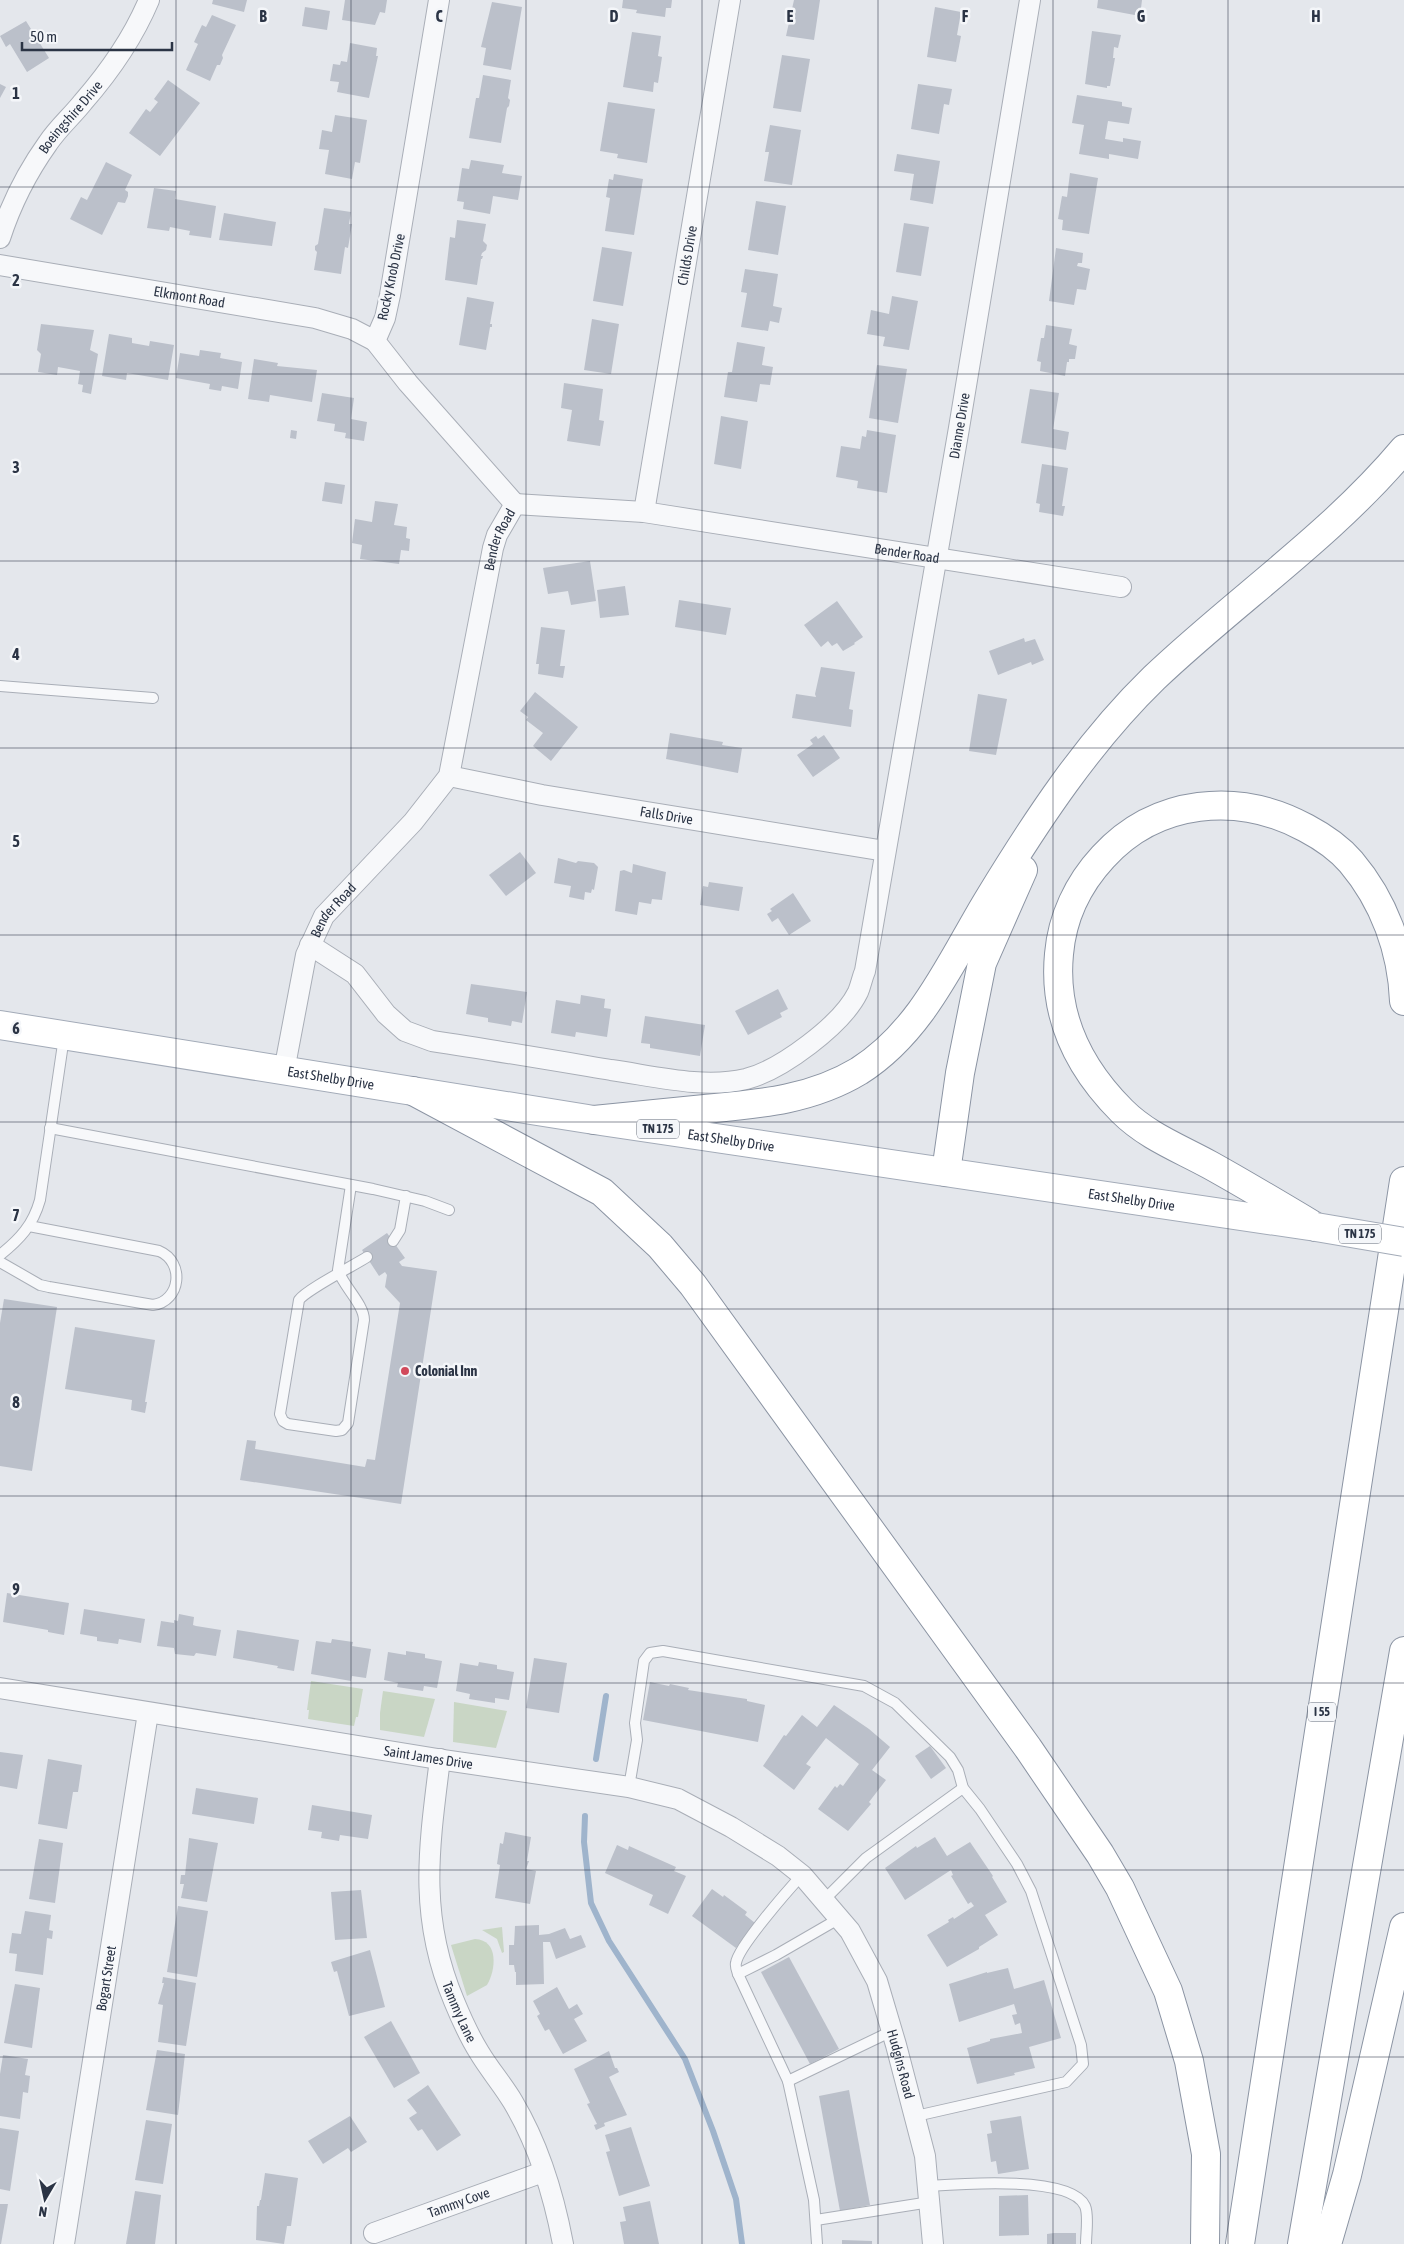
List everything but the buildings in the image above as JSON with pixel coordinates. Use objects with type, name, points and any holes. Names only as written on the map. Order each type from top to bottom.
[{"type":"main road","points":[[594,1120],[737,1106],[796,1098],[837,1083],[876,1059],[915,1021],[934,994],[988,900],[1059,792],[1103,732],[1153,679],[1354,503],[1382,475],[1404,449]]},
{"type":"main road","points":[[946,1172],[960,1072],[982,963],[1059,792]]},
{"type":"main road","points":[[1316,1227],[1208,1164],[1158,1139],[1124,1112],[1095,1080],[1074,1046],[1062,1016],[1059,990],[1059,949],[1072,903],[1089,873],[1113,846],[1153,821],[1174,812],[1217,804],[1266,811],[1289,818],[1333,845],[1350,861],[1366,882],[1381,908],[1394,941],[1403,976],[1404,1001]]},
{"type":"main road","name":"East Shelby Drive","points":[[0,1025],[594,1120],[1316,1227],[1404,1242]]},
{"type":"main road","points":[[413,1091],[602,1192],[660,1246],[693,1285],[1034,1756],[1100,1854],[1120,1888],[1168,1991],[1189,2061],[1206,2154],[1205,2244]]},
{"type":"main road","name":"I 55","points":[[1240,2244],[1404,1181]]},
{"type":"main road","points":[[1302,2244],[1404,1651]]},
{"type":"main road","points":[[1327,2244],[1347,2175],[1404,1927]]},
{"type":"street","name":"Boeingshire Drive","points":[[0,238],[21,188],[38,158],[49,141],[101,82],[118,58],[139,23],[149,0]]},
{"type":"street","name":"Rocky Knob Drive","points":[[375,342],[385,318],[390,295],[439,0]]},
{"type":"street","name":"Childs Drive","points":[[644,512],[730,0]]},
{"type":"street","name":"Dianne Drive","points":[[310,945],[355,974],[386,1014],[405,1031],[432,1040],[653,1076],[698,1081],[746,1079],[766,1071],[816,1040],[842,1015],[858,992],[865,970],[1030,0]]},
{"type":"street","name":"Elkmont Road","points":[[0,265],[315,318],[352,329],[375,342]]},
{"type":"street","points":[[375,342],[408,383],[515,504]]},
{"type":"street","name":"Bender Road","points":[[284,1071],[306,955],[324,916],[413,822],[449,776],[493,548],[497,535],[515,504],[644,512],[1121,587]]},
{"type":"street","name":"Falls Drive","points":[[449,776],[542,795],[885,850]]},
{"type":"street","name":"Saint James Drive","points":[[0,1688],[440,1759],[629,1787],[678,1799],[700,1809],[778,1856],[802,1875],[824,1900]]},
{"type":"street","name":"Bogart Street","points":[[64,2244],[148,1712]]},
{"type":"street","name":"Tammy Lane","points":[[440,1759],[429,1849],[428,1880],[436,1944],[447,1983],[467,2030],[478,2051],[513,2102],[527,2131],[557,2215],[563,2244]]},
{"type":"street","name":"Hudgins Road","points":[[824,1900],[840,1918],[861,1949],[877,1981],[916,2116],[925,2156],[930,2194],[933,2244]]},
{"type":"street","name":"Tammy Cove","points":[[374,2233],[543,2172]]},
{"type":"lane","points":[[0,686],[153,698]]},
{"type":"lane","points":[[0,1255],[16,1242],[36,1214],[40,1200],[64,1036]]},
{"type":"lane","points":[[50,1128],[406,1196],[449,1210]]},
{"type":"lane","points":[[351,1185],[338,1265],[340,1275],[364,1315],[348,1423],[342,1430],[336,1432],[288,1424],[284,1422],[280,1414],[299,1300],[305,1294],[340,1275],[367,1258]]},
{"type":"lane","points":[[393,1241],[400,1230],[406,1196]]},
{"type":"lane","points":[[0,1262],[49,1287],[152,1305],[163,1304],[174,1291],[175,1263],[168,1255],[159,1251],[29,1226]]},
{"type":"lane","points":[[629,1787],[637,1740],[636,1723],[644,1661],[650,1654],[663,1651],[864,1686],[895,1702],[950,1757],[958,1770],[963,1788],[980,1809],[1017,1864],[1031,1891],[1081,2045],[1083,2064],[1066,2082],[916,2116]]},
{"type":"lane","points":[[824,1900],[866,1858],[963,1788]]},
{"type":"lane","points":[[802,1875],[788,1890],[742,1950],[736,1962],[738,1974],[788,2081],[814,2200],[817,2244]]},
{"type":"lane","points":[[738,1974],[776,1955],[840,1918]]},
{"type":"lane","points":[[788,2081],[892,2031]]},
{"type":"lane","points":[[816,2220],[930,2194],[1025,2183],[1053,2188],[1077,2196],[1085,2206],[1086,2244]]},
{"type":"green space","points":[[311,1681],[363,1689],[358,1717],[356,1717],[354,1726],[308,1719],[309,1710],[307,1710]]},
{"type":"green space","points":[[383,1691],[435,1699],[424,1737],[380,1730]]},
{"type":"green space","points":[[454,1702],[507,1711],[496,1748],[453,1742]]},
{"type":"green space","points":[[502,1927],[504,1952],[502,1953],[497,1939],[482,1930]]},
{"type":"green space","points":[[475,1939],[488,1944],[492,1950],[492,1972],[487,1985],[467,1996],[451,1945]]},
{"type":"waterway","points":[[596,1759],[606,1696]]},
{"type":"waterway","points":[[585,1816],[584,1842],[591,1903],[609,1941],[685,2059],[713,2131],[736,2199],[742,2244]]},
{"type":"place","name":"Colonial Inn","points":[[405,1371]]}]
